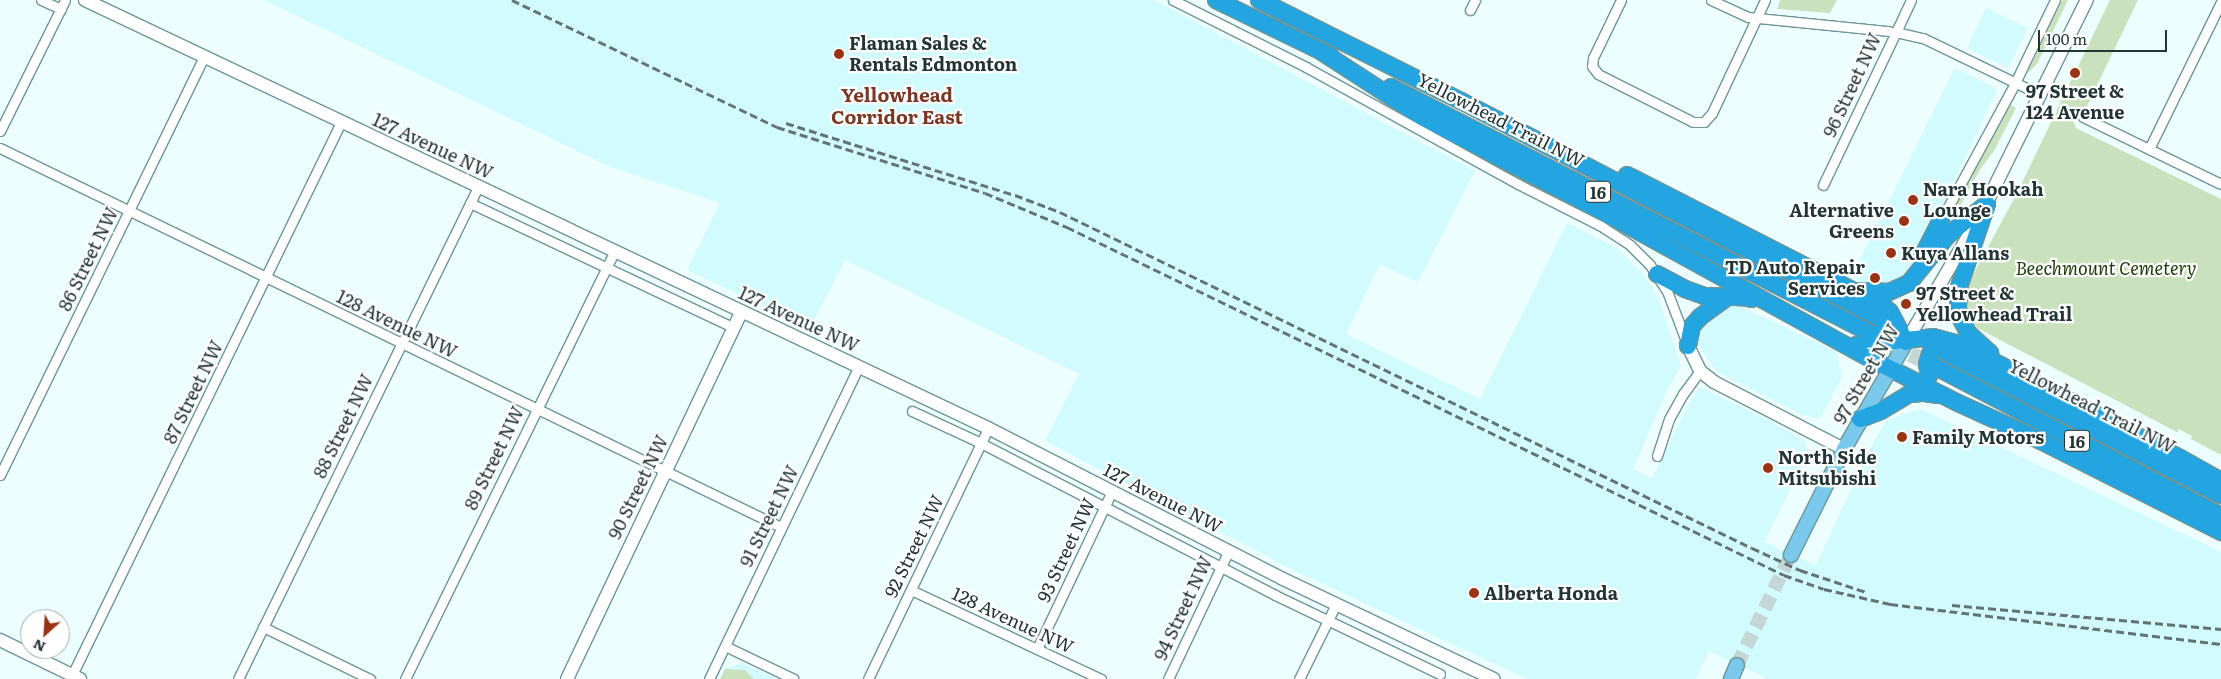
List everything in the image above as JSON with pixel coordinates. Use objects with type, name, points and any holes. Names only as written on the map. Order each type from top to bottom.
[{"type":"highway","name":"Yellowhead Trail NW","points":[[1216,0],[1322,52],[1871,339]]},
{"type":"highway","name":"Yellowhead Trail NW","points":[[1259,0],[1875,309]]},
{"type":"highway","points":[[1322,52],[1422,117],[1596,208],[1841,343],[1956,402],[2038,439],[2221,532]]},
{"type":"highway","points":[[1461,101],[1535,131],[1670,196],[1845,288],[1875,309],[1881,311],[1885,325],[1881,335],[1860,345],[1841,343]]},
{"type":"highway","points":[[1845,288],[1868,292],[1889,292],[1909,284],[1947,236],[1987,204]]},
{"type":"highway","points":[[1987,204],[1959,287],[1958,307],[1959,315],[1968,333],[2002,364]]},
{"type":"highway","points":[[1916,277],[1920,262],[1941,220]]},
{"type":"highway","points":[[1657,274],[1685,289],[1704,296],[1742,297],[1770,304]]},
{"type":"highway","points":[[1688,346],[1692,326],[1700,316],[1730,296]]},
{"type":"highway","points":[[1875,309],[1890,312],[1906,342]]},
{"type":"highway","points":[[1871,339],[1906,342],[1933,337],[1947,347]]},
{"type":"highway","points":[[1938,393],[1930,379],[1926,364],[1931,351],[1960,344],[2002,364],[2221,481]]},
{"type":"highway","name":"Yellowhead Trail NW","points":[[1947,347],[2221,495]]},
{"type":"highway","name":"16","points":[[1934,366],[2221,516]]},
{"type":"highway","points":[[1860,419],[1881,411],[1909,394],[1933,394],[1956,402]]},
{"type":"main road","name":"127 Avenue NW","points":[[85,0],[988,428],[1228,552],[1494,679]]},
{"type":"main road","name":"97 Street NW","points":[[1791,555],[1860,419],[1987,204],[2087,0]]},
{"type":"main road","name":"90 Street NW","points":[[566,679],[742,311]]},
{"type":"main road","points":[[1688,346],[1700,370],[1714,382],[1844,449]]},
{"type":"main road","points":[[0,640],[76,677]]},
{"type":"main road","points":[[1731,679],[1737,665]]},
{"type":"street","points":[[41,0],[61,9]]},
{"type":"street","points":[[0,131],[65,0]]},
{"type":"street","points":[[1173,0],[1306,67],[1518,184],[1600,226],[1630,245],[1657,274],[1667,291],[1688,346]]},
{"type":"street","points":[[1470,10],[1475,0]]},
{"type":"street","points":[[1621,0],[1593,58],[1592,66],[1598,74],[1694,122],[1704,122],[1712,113],[1765,0]]},
{"type":"street","points":[[1711,0],[1748,17],[1894,30],[1923,38],[2041,95]]},
{"type":"street","name":"96 Street NW","points":[[1823,185],[1894,30],[1912,0]]},
{"type":"street","points":[[1941,220],[2015,83],[2055,0]]},
{"type":"street","points":[[2150,149],[2221,3],[2214,0]]},
{"type":"street","name":"86 Street NW","points":[[0,476],[204,56]]},
{"type":"street","points":[[2083,117],[2221,184]]},
{"type":"street","name":"87 Street NW","points":[[76,677],[341,122]]},
{"type":"street","name":"128 Avenue NW","points":[[0,148],[781,527]]},
{"type":"street","name":"88 Street NW","points":[[238,679],[478,187]]},
{"type":"street","name":"127 Avenue NW","points":[[470,202],[734,328]]},
{"type":"street","name":"89 Street NW","points":[[405,679],[615,251]]},
{"type":"street","name":"91 Street NW","points":[[709,679],[859,366]]},
{"type":"street","points":[[1657,456],[1669,419],[1683,394],[1700,370]]},
{"type":"street","name":"127 Avenue NW","points":[[912,411],[981,443],[1221,567],[1439,676]]},
{"type":"street","name":"92 Street NW","points":[[868,679],[988,428]]},
{"type":"street","name":"93 Street NW","points":[[1037,649],[1112,491]]},
{"type":"street","name":"94 Street NW","points":[[1168,679],[1228,552]]},
{"type":"street","name":"128 Avenue NW","points":[[911,590],[1101,679]]},
{"type":"street","points":[[1300,679],[1336,604]]},
{"type":"street","points":[[263,627],[370,679]]},
{"type":"street","points":[[725,646],[794,679]]},
{"type":"street","points":[[1439,676],[1448,658]]},
{"type":"shaded area","points":[[264,0],[1154,0],[1475,171],[1418,282],[1380,264],[1346,334],[1480,399],[1567,223],[1617,248],[1645,276],[1658,297],[1681,365],[1667,391],[1633,469],[1652,478],[1688,405],[1700,387],[1762,417],[1804,440],[1809,452],[1764,542],[1816,565],[1870,449],[1886,420],[1921,409],[2221,552],[2221,679],[1763,679],[1764,677],[1709,651],[1696,679],[1527,679],[1291,569],[1045,441],[1079,374],[845,260],[810,328],[687,270],[720,203],[613,168]]},
{"type":"shaded area","points":[[1986,8],[2028,28],[2008,68],[1967,48]]},
{"type":"shaded area","points":[[1955,68],[1996,88],[1996,93],[1912,267],[1900,284],[1872,288],[1851,277]]},
{"type":"shaded area","points":[[1733,303],[1835,351],[1843,375],[1820,419],[1802,415],[1718,372],[1707,359],[1700,347],[1698,333],[1709,319]]},
{"type":"shaded area","points":[[742,663],[776,679],[720,679],[725,669]]},
{"type":"green space","points":[[1780,0],[1837,0],[1830,13],[1777,9]]},
{"type":"green space","points":[[2062,0],[2068,0],[2037,64],[2027,74]]},
{"type":"green space","name":"Beechmount Cemetery","points":[[2110,0],[2138,0],[2087,106],[2080,108],[2076,117],[2071,115],[2076,128],[2221,199],[2221,455],[2191,439],[2192,436],[2179,429],[2177,432],[1977,328],[1967,313],[1967,294],[1973,275],[2016,195]]},
{"type":"green space","points":[[2011,105],[2016,108],[1994,151],[1981,168],[1957,212],[1953,210],[1978,159]]},
{"type":"green space","points":[[725,669],[745,670],[754,679],[720,679]]},
{"type":"tunnel","points":[[1889,343],[1934,366]]},
{"type":"tunnel","points":[[1737,665],[1791,555]]},
{"type":"railway","points":[[512,0],[777,127],[985,193],[1067,227],[1784,575],[1824,589],[1890,604],[2221,644]]},
{"type":"railway","points":[[786,123],[1015,195],[1060,212],[1752,548],[1800,570],[1866,592]]},
{"type":"railway","points":[[1952,605],[2221,629]]},
{"type":"place","name":"Flaman Sales & Rentals Edmonton","points":[[839,54]]},
{"type":"place","name":"97 Street & 124 Avenue","points":[[2075,73]]},
{"type":"place","name":"Nara Hookah Lounge","points":[[1913,200]]},
{"type":"place","name":"Alternative Greens","points":[[1904,221]]},
{"type":"place","name":"Kuya Allans","points":[[1891,253]]},
{"type":"place","name":"TD Auto Repair Services","points":[[1875,278]]},
{"type":"place","name":"97 Street & Yellowhead Trail","points":[[1906,304]]},
{"type":"place","name":"Family Motors","points":[[1902,437]]},
{"type":"place","name":"North Side Mitsubishi","points":[[1768,468]]},
{"type":"place","name":"Alberta Honda","points":[[1474,593]]},
{"type":"district","name":"Yellowhead Corridor East","points":[[897,106]]}]
